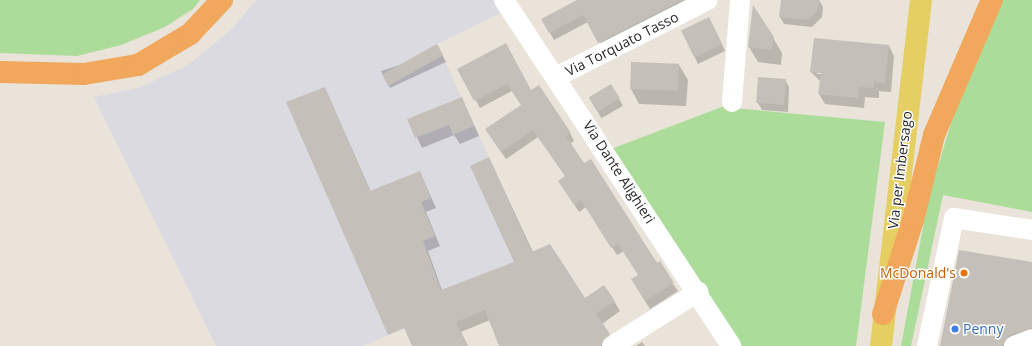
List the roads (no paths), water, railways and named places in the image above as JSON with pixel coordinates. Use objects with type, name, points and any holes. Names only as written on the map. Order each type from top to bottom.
[{"type":"highway","points":[[0,72],[84,74],[138,65],[190,34],[222,0]]},
{"type":"highway","points":[[882,314],[913,220],[934,135],[992,0]]},
{"type":"main road","name":"Via per Imbersago","points":[[879,344],[921,0]]},
{"type":"street","name":"Via Dante Alighieri","points":[[504,0],[698,292],[732,346]]},
{"type":"street","name":"Via Torquato Tasso","points":[[556,77],[708,0]]},
{"type":"street","points":[[732,102],[740,0]]},
{"type":"street","points":[[927,346],[954,218],[1032,230]]},
{"type":"street","points":[[612,346],[698,292]]},
{"type":"street","points":[[1014,346],[1032,339]]},
{"type":"place","name":"McDonald's","points":[[964,273]]},
{"type":"place","name":"Penny","points":[[955,329]]}]
